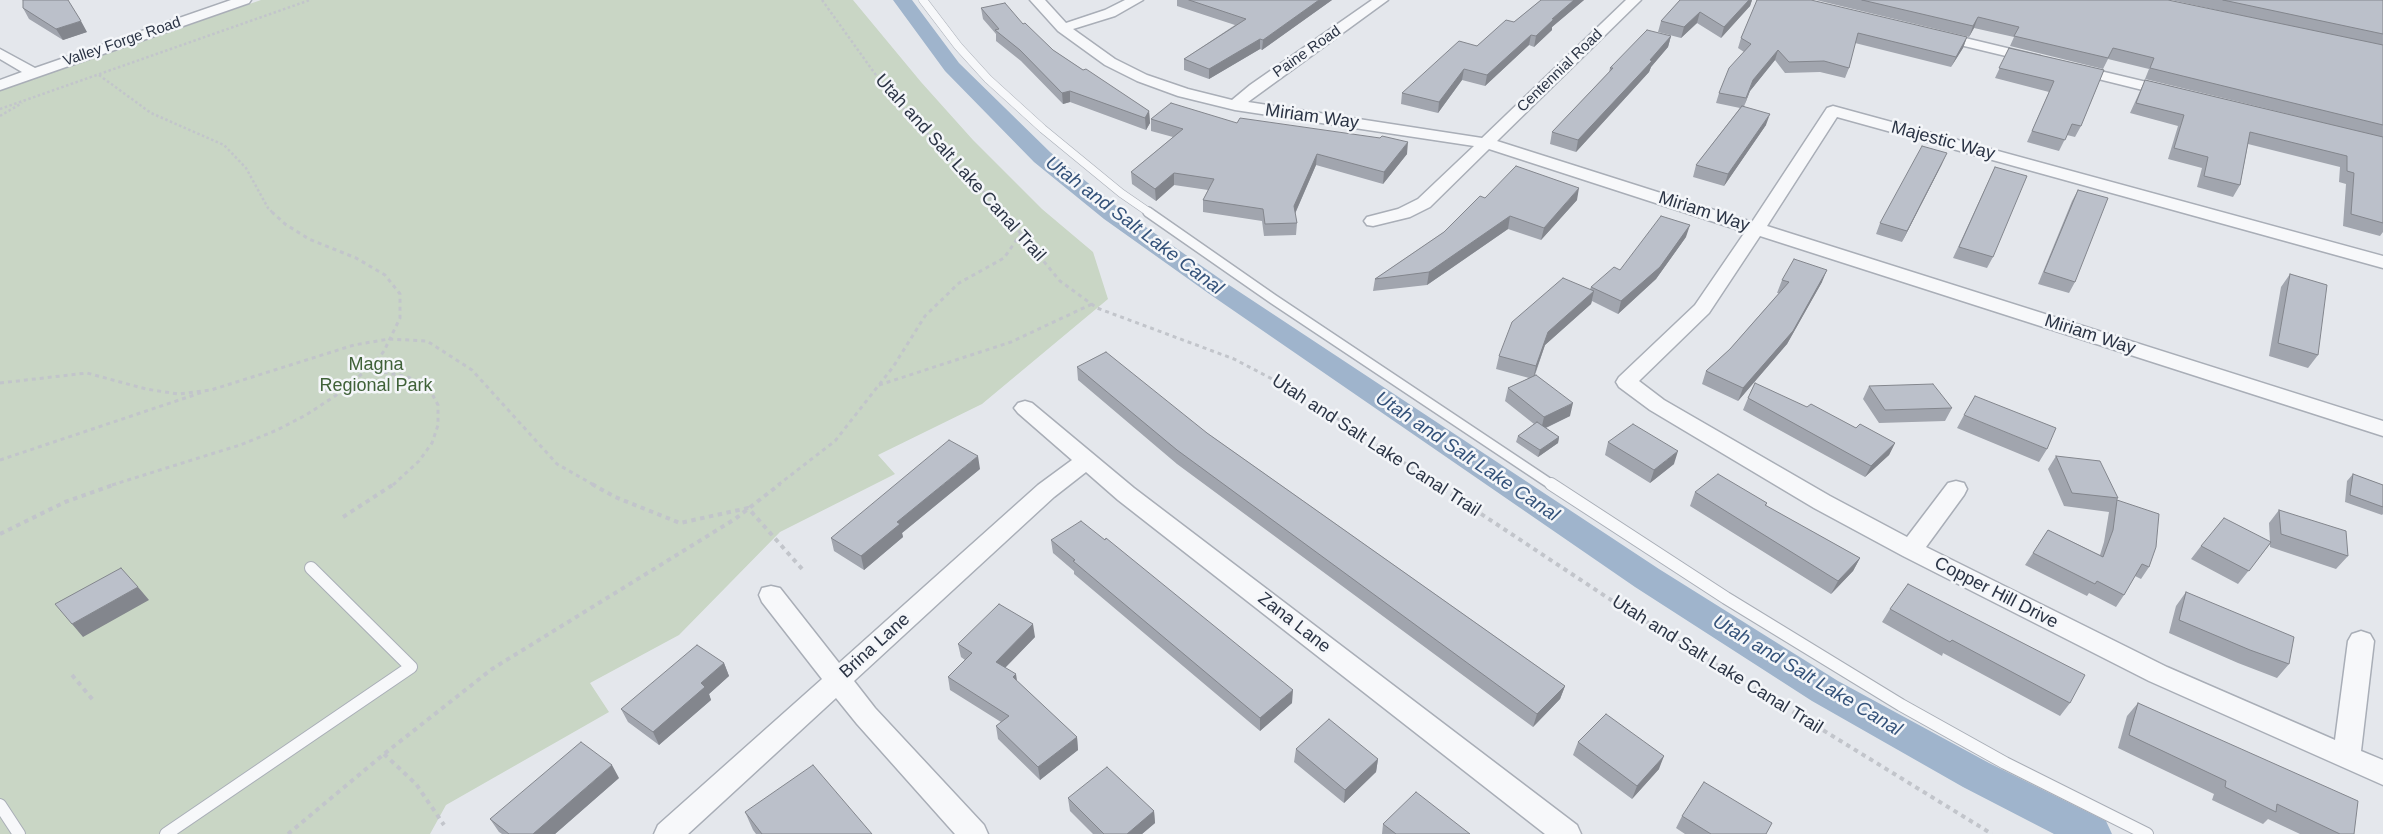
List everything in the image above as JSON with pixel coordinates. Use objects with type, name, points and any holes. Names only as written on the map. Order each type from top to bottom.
[{"type":"street","name":"Valley Forge Road","points":[[0,84],[244,0]]},
{"type":"street","name":"Miriam Way","points":[[1037,0],[1063,28],[1084,46],[1142,78],[1182,93],[1234,105],[1486,143],[2383,428]]},
{"type":"street","points":[[1063,28],[1110,13],[1136,0]]},
{"type":"street","name":"Paine Road","points":[[1234,105],[1255,88],[1381,0]]},
{"type":"street","name":"Centennial Road","points":[[1373,221],[1404,212],[1424,203],[1634,0]]},
{"type":"street","points":[[1917,30],[2189,96]]},
{"type":"street","points":[[0,53],[33,73]]},
{"type":"street","name":"Majestic Way","points":[[1626,382],[1702,309],[1834,111],[2383,262]]},
{"type":"street","name":"Copper Hill Drive","points":[[1626,382],[1657,405],[1822,502],[1911,550],[2158,674],[2383,773]]},
{"type":"street","name":"Zana Lane","points":[[1025,408],[1085,461],[1568,834]]},
{"type":"street","name":"Brina Lane","points":[[668,834],[1046,491],[1085,461]]},
{"type":"street","points":[[1911,550],[1956,489]]},
{"type":"street","points":[[771,596],[866,716],[974,834]]},
{"type":"street","points":[[2347,756],[2361,641]]},
{"type":"lane","points":[[923,0],[958,46],[988,79],[1043,129],[1122,193],[1281,304],[1600,517],[1726,598],[1900,705],[2006,763],[2147,834]]},
{"type":"lane","points":[[166,834],[410,667],[311,568]]},
{"type":"lane","points":[[0,804],[19,834]]},
{"type":"path","points":[[0,110],[310,0]]},
{"type":"path","name":"Utah and Salt Lake Canal Trail","points":[[822,0],[891,96],[1022,232],[1060,281],[1092,304],[1123,319],[1234,359],[1299,393],[1608,598],[1992,834]]},
{"type":"path","points":[[0,534],[65,502],[146,473],[217,453],[277,430],[335,396],[368,369],[384,350],[400,318],[400,294],[385,275],[356,258],[309,240],[285,224],[268,208],[246,168],[224,145],[158,117],[99,75]]},
{"type":"path","points":[[0,116],[29,99]]},
{"type":"path","points":[[288,834],[384,754],[505,660],[735,519],[835,441],[893,367],[925,316],[959,283],[1004,258],[1022,232]]},
{"type":"path","points":[[878,386],[1011,342],[1092,304]]},
{"type":"path","points":[[0,460],[354,345],[389,340],[427,340],[472,370],[557,464],[615,497],[680,523],[748,508]]},
{"type":"path","points":[[343,517],[390,488],[419,461],[432,443],[438,425],[438,405],[431,392],[421,382],[408,377],[368,369]]},
{"type":"path","points":[[0,383],[87,373],[146,389],[178,394],[211,390]]},
{"type":"path","points":[[748,508],[803,570]]},
{"type":"path","points":[[72,675],[93,700]]},
{"type":"path","points":[[384,754],[416,784],[444,825]]},
{"type":"green space","name":"Magna Regional Park","points":[[261,0],[853,0],[921,82],[973,140],[1042,209],[1093,252],[1108,299],[982,404],[878,455],[895,474],[780,532],[679,635],[590,683],[609,712],[446,805],[430,834],[0,834],[0,91]]},
{"type":"building","points":[[23,0],[68,0],[81,21],[56,29],[23,8]]},
{"type":"building","points":[[1189,0],[1319,0],[1263,40],[1260,39],[1209,69],[1184,59],[1246,19]]},
{"type":"building","points":[[1541,0],[1574,0],[1536,36],[1531,35],[1487,75],[1464,69],[1439,102],[1402,93],[1459,41],[1477,46],[1506,20],[1514,22]]},
{"type":"building","points":[[1680,0],[1749,0],[1724,27],[1700,12],[1684,27],[1661,21]]},
{"type":"building","points":[[1757,0],[1811,0],[1967,37],[1956,57],[1858,33],[1849,68],[1824,61],[1789,62],[1778,50],[1753,80],[1746,98],[1719,93],[1729,68],[1751,44],[1741,38]]},
{"type":"building","points":[[1862,0],[2168,0],[2383,45],[2383,125],[2150,68],[2154,58],[2113,48],[2108,58],[2014,36],[2019,27],[1978,17],[1973,26]]},
{"type":"building","points":[[2223,0],[2383,0],[2383,34]]},
{"type":"building","points":[[1005,3],[1023,24],[1025,23],[1053,50],[1083,70],[1086,69],[1149,111],[1145,118],[1070,91],[1062,93],[1020,50],[995,30],[999,29],[981,8]]},
{"type":"building","points":[[1647,30],[1671,36],[1650,60],[1652,61],[1578,140],[1552,132],[1613,68],[1610,68]]},
{"type":"building","points":[[2009,48],[2104,70],[2081,126],[2072,124],[2065,140],[2032,131],[2054,81],[1999,68]]},
{"type":"building","points":[[2145,80],[2383,137],[2383,223],[2351,214],[2354,173],[2347,171],[2347,156],[2250,132],[2240,185],[2204,176],[2208,157],[2174,148],[2184,115],[2136,103]]},
{"type":"building","points":[[1171,103],[1237,123],[1240,118],[1380,138],[1382,136],[1408,142],[1384,172],[1317,154],[1294,206],[1297,223],[1265,224],[1263,209],[1203,200],[1214,179],[1174,173],[1155,189],[1131,172],[1183,129],[1151,119]]},
{"type":"building","points":[[1742,106],[1770,114],[1728,174],[1696,165]]},
{"type":"building","points":[[1922,146],[1947,153],[1907,231],[1880,223]]},
{"type":"building","points":[[1516,166],[1579,188],[1544,228],[1510,216],[1429,272],[1375,279],[1444,232],[1480,196],[1485,198]]},
{"type":"building","points":[[1995,167],[2027,176],[1993,257],[1959,247]]},
{"type":"building","points":[[2078,190],[2108,198],[2075,282],[2044,272]]},
{"type":"building","points":[[1661,216],[1690,225],[1660,267],[1621,301],[1591,287],[1614,267],[1620,270]]},
{"type":"building","points":[[1794,259],[1827,270],[1793,331],[1743,388],[1706,371],[1730,349],[1789,282],[1782,280]]},
{"type":"building","points":[[2290,274],[2327,285],[2318,355],[2278,343]]},
{"type":"building","points":[[1563,278],[1594,291],[1548,332],[1536,366],[1499,356],[1512,322]]},
{"type":"building","points":[[1106,352],[1207,433],[1565,686],[1537,714],[1177,450],[1077,367]]},
{"type":"building","points":[[1536,375],[1573,403],[1544,417],[1508,388]]},
{"type":"building","points":[[1755,383],[1807,407],[1811,404],[1856,428],[1860,424],[1895,443],[1871,466],[1748,398]]},
{"type":"building","points":[[1933,384],[1952,408],[1885,410],[1869,386]]},
{"type":"building","points":[[1975,396],[2056,428],[2047,449],[1964,415]]},
{"type":"building","points":[[1537,422],[1559,437],[1540,450],[1518,436]]},
{"type":"building","points":[[1633,424],[1678,451],[1654,470],[1608,442]]},
{"type":"building","points":[[949,440],[978,456],[897,522],[900,524],[861,556],[831,538]]},
{"type":"building","points":[[2056,456],[2100,461],[2118,498],[2072,493]]},
{"type":"building","points":[[1718,474],[1767,503],[1765,505],[1860,558],[1838,581],[1695,492]]},
{"type":"building","points":[[2353,474],[2383,485],[2383,507],[2350,495]]},
{"type":"building","points":[[2117,500],[2159,514],[2156,547],[2149,567],[2142,564],[2124,595],[2097,581],[2095,584],[2033,553],[2048,530],[2103,557],[2113,530]]},
{"type":"building","points":[[2279,510],[2346,531],[2348,556],[2281,534]]},
{"type":"building","points":[[2224,518],[2271,542],[2249,571],[2201,546]]},
{"type":"building","points":[[1081,521],[1105,540],[1106,538],[1293,690],[1260,718],[1073,561],[1075,560],[1051,540]]},
{"type":"building","points":[[121,568],[138,587],[72,624],[55,604]]},
{"type":"building","points":[[1908,584],[2085,675],[2070,703],[1890,609]]},
{"type":"building","points":[[2186,592],[2294,637],[2289,664],[2179,620]]},
{"type":"building","points":[[999,604],[1033,624],[996,662],[1016,674],[1013,677],[1077,737],[1038,767],[996,726],[1009,716],[948,677],[972,653],[958,644]]},
{"type":"building","points":[[697,645],[724,663],[701,683],[705,687],[653,732],[621,709]]},
{"type":"building","points":[[2138,703],[2358,801],[2354,834],[2340,834],[2277,804],[2276,812],[2225,787],[2226,781],[2129,735]]},
{"type":"building","points":[[1606,714],[1664,756],[1637,786],[1578,742]]},
{"type":"building","points":[[1329,719],[1378,759],[1345,790],[1296,749]]},
{"type":"building","points":[[581,742],[612,765],[533,834],[509,834],[490,819]]},
{"type":"building","points":[[813,765],[872,834],[762,834],[745,812]]},
{"type":"building","points":[[1107,767],[1154,811],[1127,834],[1104,834],[1068,798]]},
{"type":"building","points":[[1704,782],[1772,823],[1766,834],[1711,834],[1682,816]]},
{"type":"building","points":[[1416,792],[1470,834],[1396,834],[1383,824]]},
{"type":"waterway","name":"Utah and Salt Lake Canal","points":[[902,0],[952,67],[1042,157],[1112,214],[1217,288],[1647,578],[1825,691],[1976,775],[2092,834]]}]
